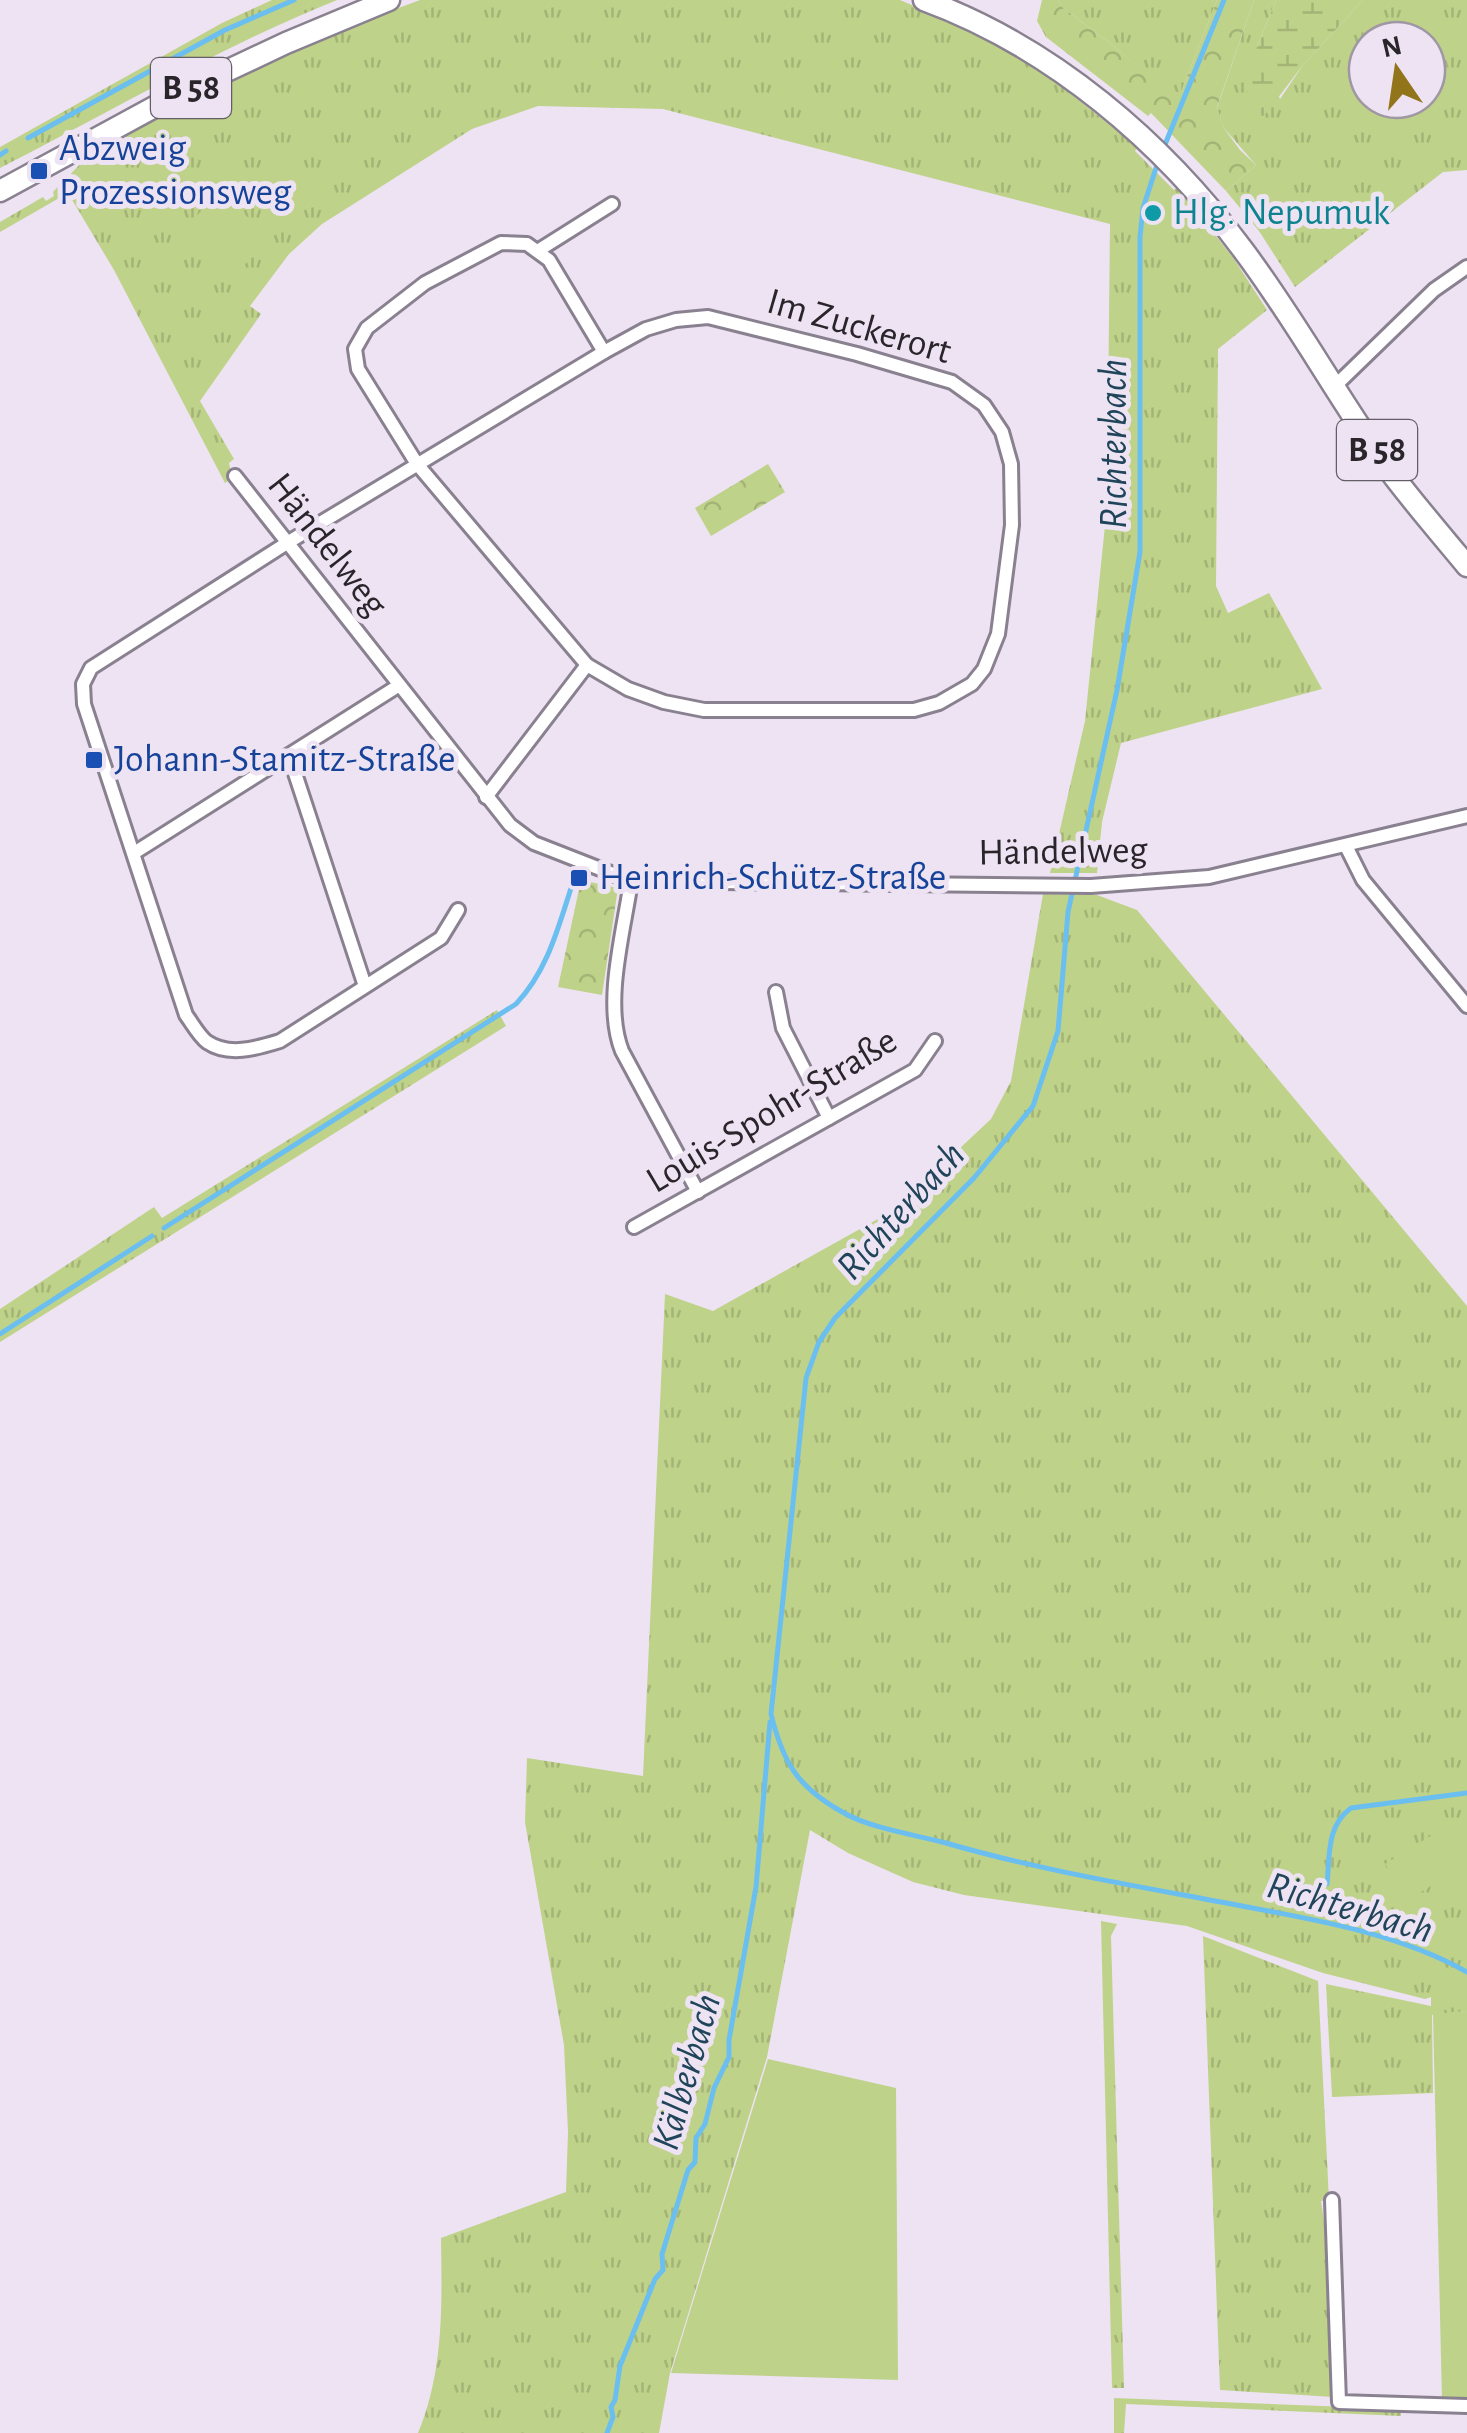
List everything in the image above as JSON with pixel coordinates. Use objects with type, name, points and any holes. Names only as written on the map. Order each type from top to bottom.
[{"type":"main road","name":"B 58","points":[[0,191],[182,92],[389,0]]},
{"type":"main road","name":"B 58","points":[[924,0],[974,22],[1048,64],[1094,96],[1204,198],[1245,252],[1395,477],[1467,566]]},
{"type":"street","points":[[539,250],[612,204]]},
{"type":"street","points":[[417,464],[358,369],[355,349],[368,328],[425,283],[500,243],[527,244],[549,260],[604,352]]},
{"type":"street","points":[[1334,387],[1434,290],[1467,267]]},
{"type":"street","name":"Im Zuckerort","points":[[288,543],[417,464],[604,352],[646,329],[676,320],[708,318],[847,351],[952,382],[984,405],[1002,432],[1011,464],[1012,525],[993,650],[972,684],[939,703],[885,712],[704,710],[664,702],[628,689],[587,665],[417,464]]},
{"type":"street","name":"Händelweg","points":[[236,476],[510,825],[534,843],[584,866],[631,881],[1091,886],[1209,877],[1467,816]]},
{"type":"street","points":[[288,543],[90,668],[83,684],[84,704],[186,1015],[206,1042],[231,1050],[256,1049],[280,1041],[441,938],[458,910]]},
{"type":"street","points":[[486,797],[587,665]]},
{"type":"street","points":[[134,853],[398,686]]},
{"type":"street","points":[[289,755],[365,986]]},
{"type":"street","points":[[1346,846],[1363,880],[1467,1006]]},
{"type":"street","points":[[631,881],[614,1000],[614,1027],[622,1051],[698,1192]]},
{"type":"street","points":[[776,992],[782,1028],[829,1118]]},
{"type":"street","name":"Louis-Spohr-Straße","points":[[634,1227],[914,1070],[934,1041]]},
{"type":"street","points":[[1332,2200],[1339,2402],[1467,2406]]},
{"type":"green space","points":[[272,0],[337,0],[208,59],[0,168],[0,147],[222,23]]},
{"type":"green space","points":[[420,0],[900,0],[966,28],[1037,67],[1138,147],[1135,151],[1174,190],[1178,187],[1234,259],[1267,310],[1218,349],[1216,586],[1228,613],[1269,593],[1322,689],[1121,743],[1102,822],[1097,873],[1050,873],[1085,721],[1107,506],[1110,224],[663,109],[538,106],[472,129],[322,224],[289,254],[250,306],[261,314],[200,401],[234,459],[229,463],[232,478],[225,483],[114,270],[68,193],[0,232],[0,222],[43,197],[46,201],[54,196],[53,192],[86,158],[186,101],[289,49]]},
{"type":"green space","points":[[1042,0],[1058,0],[1166,91],[1181,92],[1217,0],[1254,0],[1217,107],[1223,127],[1256,165],[1226,191],[1151,113],[1148,116],[1046,37],[1037,21]]},
{"type":"green space","points":[[1058,0],[1217,0],[1181,92],[1166,92]]},
{"type":"green space","points":[[1254,0],[1276,0],[1257,47],[1280,99],[1303,65],[1363,0],[1467,0],[1467,170],[1443,172],[1295,287],[1259,231],[1226,191],[1256,165],[1223,127],[1217,108]]},
{"type":"green space","points":[[1276,0],[1363,0],[1303,65],[1264,116],[1254,114],[1246,89]]},
{"type":"green space","points":[[222,191],[270,240],[237,272],[189,223]]},
{"type":"green space","points":[[768,464],[785,492],[711,536],[695,508]]},
{"type":"green space","points":[[581,880],[618,888],[602,995],[558,987]]},
{"type":"green space","points":[[1043,894],[1097,895],[1137,910],[1467,1306],[1467,2011],[1432,2015],[1433,2093],[1332,2097],[1326,1984],[1431,2006],[1431,1997],[1425,1999],[1323,1973],[1187,1926],[964,1895],[913,1882],[848,1853],[810,1830],[767,2057],[670,2373],[659,2433],[418,2433],[437,2361],[441,2238],[566,2192],[564,2045],[525,1822],[527,1758],[643,1776],[665,1294],[713,1311],[894,1210],[991,1119],[1011,1081]]},
{"type":"green space","points":[[497,1010],[506,1026],[0,1342],[0,1309],[154,1207],[162,1218]]},
{"type":"green space","points":[[1466,1814],[1467,1864],[1408,1900],[1385,1864]]},
{"type":"green space","points":[[1101,1921],[1117,1924],[1111,1936],[1124,2388],[1112,2388]]},
{"type":"green space","points":[[1203,1936],[1318,1981],[1329,2200],[1321,2201],[1329,2254],[1333,2397],[1220,2390]]},
{"type":"green space","points":[[1467,2011],[1467,2402],[1442,2401],[1433,2014]]},
{"type":"green space","points":[[768,2059],[896,2088],[898,2380],[671,2373]]},
{"type":"green space","points":[[1114,2398],[1401,2409],[1401,2416],[1126,2404],[1124,2433],[1114,2433]]},
{"type":"waterway","points":[[28,138],[225,30],[294,0]]},
{"type":"waterway","name":"Richterbach","points":[[1164,147],[1224,0]]},
{"type":"waterway","points":[[0,155],[6,151]]},
{"type":"waterway","name":"Richterbach","points":[[1158,162],[1143,208],[1140,237],[1140,552],[1117,690],[1068,912],[1058,1031],[1033,1106],[974,1178],[835,1318],[819,1342],[806,1378],[771,1714],[787,1760],[804,1784],[828,1804],[867,1823],[1056,1870],[1358,1930],[1414,1948],[1467,1972]]},
{"type":"waterway","points":[[164,1228],[516,1004],[545,961],[574,879]]},
{"type":"waterway","points":[[0,1334],[152,1236]]},
{"type":"waterway","name":"Kälberbach","points":[[607,2433],[620,2366],[655,2279],[663,2270],[662,2254],[688,2170],[695,2162],[696,2138],[705,2124],[714,2088],[729,2057],[756,1887],[770,1722]]},
{"type":"waterway","points":[[1327,1884],[1333,1833],[1351,1808],[1467,1793]]},
{"type":"place","name":"Abzweig Prozessionsweg","points":[[39,171]]},
{"type":"place","name":"Hlg. Nepumuk","points":[[1153,213]]},
{"type":"place","name":"Johann-Stamitz-Straße","points":[[94,760]]},
{"type":"place","name":"Heinrich-Schütz-Straße","points":[[579,878]]}]
